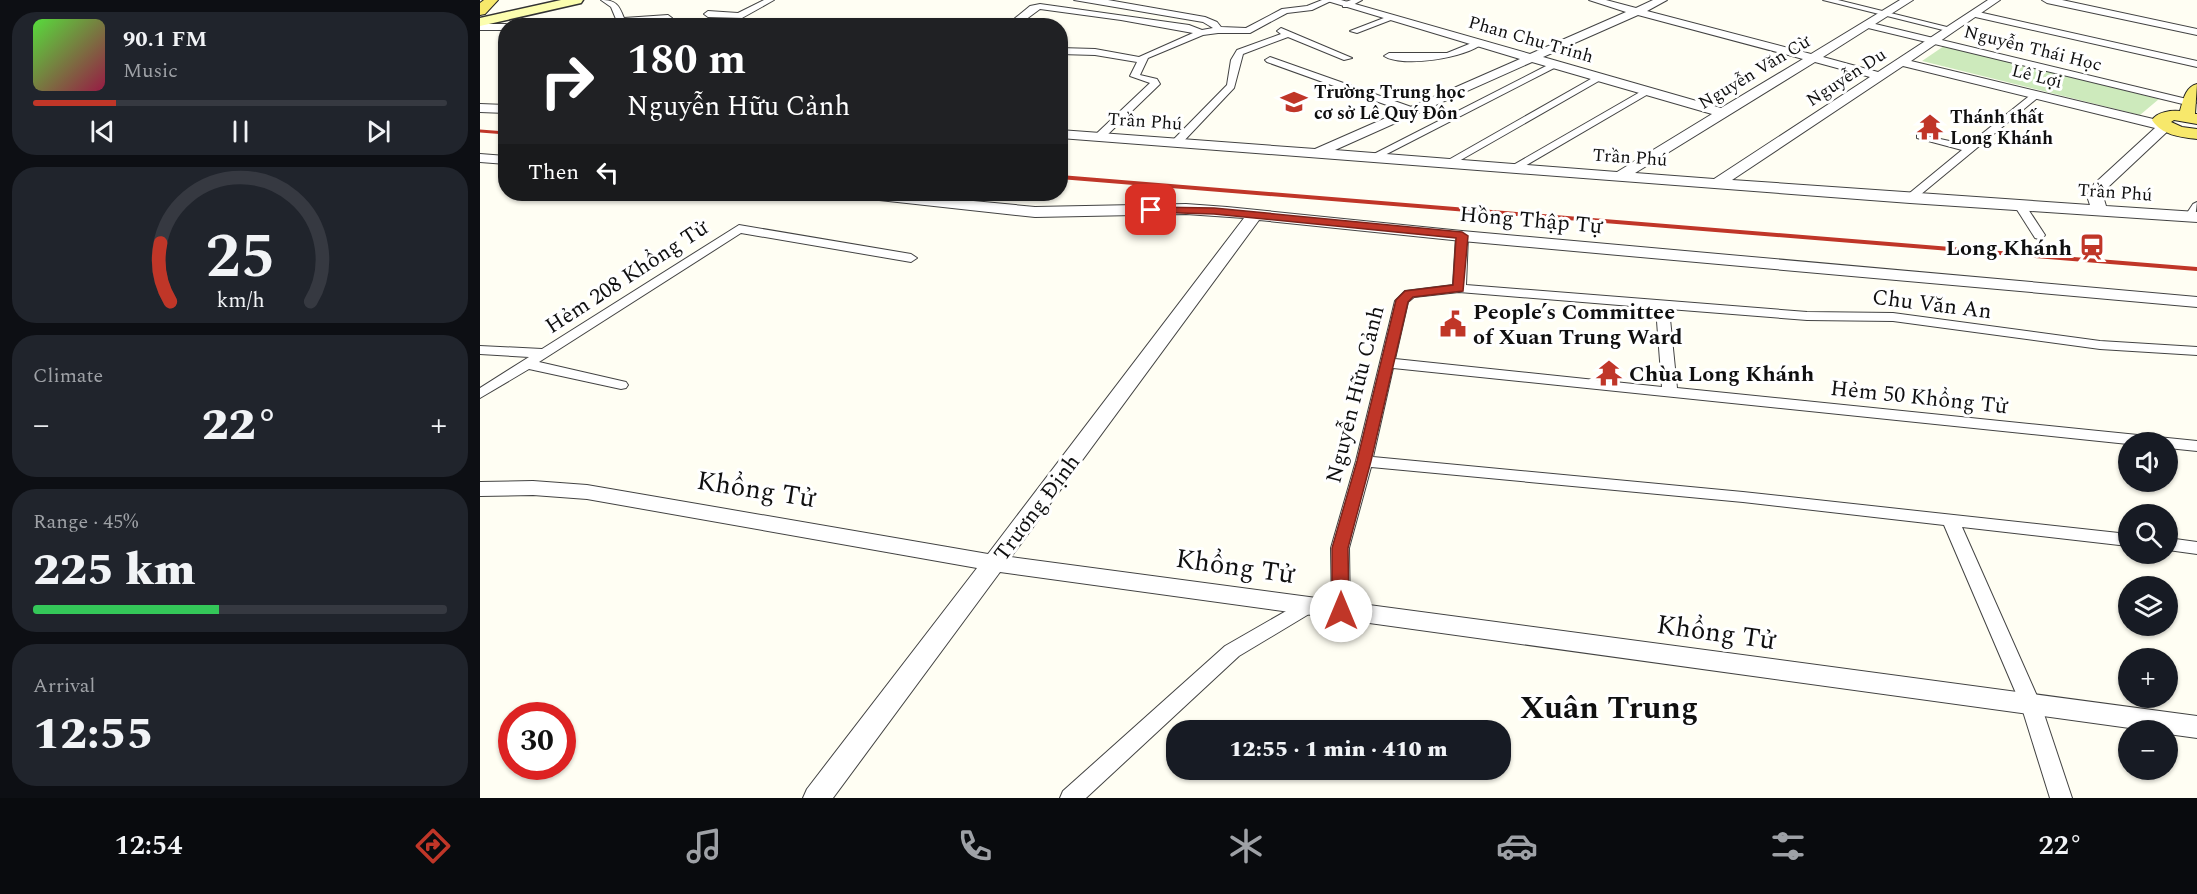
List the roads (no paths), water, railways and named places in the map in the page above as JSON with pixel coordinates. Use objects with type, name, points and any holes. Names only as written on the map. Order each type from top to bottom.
[{"type":"main road","points":[[480,11],[490,0]]},
{"type":"main road","points":[[480,22],[577,0]]},
{"type":"main road","points":[[2193,107],[2162,117],[2160,122],[2181,132],[2197,134]]},
{"type":"street","points":[[605,0],[615,6],[620,18]]},
{"type":"street","points":[[708,14],[743,15],[770,0]]},
{"type":"street","points":[[1048,7],[1061,0]]},
{"type":"street","points":[[1078,0],[1100,1],[1205,20],[1218,30]]},
{"type":"street","points":[[1099,137],[1155,84],[1154,81],[1135,76],[1142,60],[1148,54],[1201,33],[1218,30],[1247,31],[1286,11],[1309,8],[1329,0]]},
{"type":"street","name":"Phan Chu Trinh","points":[[1329,0],[1352,2],[1392,18],[1722,113]]},
{"type":"street","points":[[1594,0],[1880,76]]},
{"type":"street","points":[[1318,153],[1662,0]]},
{"type":"street","points":[[1827,0],[1951,29]]},
{"type":"street","name":"Nguyễn Văn Cừ","points":[[1620,176],[1908,0]]},
{"type":"street","name":"Nguyễn Du","points":[[1718,183],[1995,0]]},
{"type":"street","points":[[2048,0],[2197,32]]},
{"type":"street","points":[[1021,18],[1033,8],[1048,7],[1189,28],[1201,33]]},
{"type":"street","points":[[1974,14],[2197,64]]},
{"type":"street","points":[[1354,31],[1392,18]]},
{"type":"street","name":"Nguyễn Thái Học","points":[[1867,25],[2193,107]]},
{"type":"street","points":[[1260,26],[1289,34],[1347,58]]},
{"type":"street","points":[[480,27],[498,27]]},
{"type":"street","points":[[1176,142],[1231,86],[1235,76],[1234,63],[1240,52],[1289,34]]},
{"type":"street","points":[[1389,56],[1449,56],[1470,50],[1479,43]]},
{"type":"street","points":[[1068,51],[1095,52],[1142,60]]},
{"type":"street","points":[[1270,60],[1413,111]]},
{"type":"street","name":"Lê Lợi","points":[[1901,62],[2165,126]]},
{"type":"street","points":[[1372,157],[1555,65]]},
{"type":"street","points":[[1449,163],[1599,78]]},
{"type":"street","points":[[1514,168],[1647,91]]},
{"type":"street","points":[[1910,198],[2036,95]]},
{"type":"street","points":[[480,108],[498,109]]},
{"type":"street","points":[[2099,210],[2095,196],[2099,187],[2165,126]]},
{"type":"street","name":"Trần Phú","points":[[1068,135],[1910,198],[2099,210],[2195,213]]},
{"type":"street","points":[[1921,136],[1970,149]]},
{"type":"street","points":[[480,158],[498,159]]},
{"type":"street","name":"Hồng Thập Tự","points":[[929,201],[1035,212],[1186,209],[2197,302]]},
{"type":"street","points":[[2020,205],[2038,235]]},
{"type":"street","name":"Trương Định","points":[[817,798],[1255,215]]},
{"type":"street","name":"Hẻm 208 Khổng Tử","points":[[480,394],[739,229],[911,258]]},
{"type":"street","points":[[1459,288],[1462,236]]},
{"type":"street","name":"Chu Văn An","points":[[1459,288],[1807,316],[1893,317],[2100,345],[2197,351]]},
{"type":"street","name":"Nguyễn Hữu Cảnh","points":[[1341,611],[1340,548],[1405,296],[1459,288]]},
{"type":"street","points":[[1662,304],[1670,393]]},
{"type":"street","points":[[480,350],[545,353]]},
{"type":"street","name":"Hẻm 50 Khổng Tử","points":[[1388,363],[2118,438]]},
{"type":"street","points":[[527,364],[621,385]]},
{"type":"street","points":[[2178,444],[2197,446]]},
{"type":"street","points":[[1364,461],[1548,480],[1607,483],[2118,539]]},
{"type":"street","name":"Khổng Tử","points":[[480,489],[522,487],[623,498],[843,534],[994,563],[2197,727]]},
{"type":"street","points":[[1950,519],[2031,705],[2061,798]]},
{"type":"street","points":[[2178,545],[2197,548]]},
{"type":"street","points":[[1079,797],[1232,651],[1307,606]]},
{"type":"railway","points":[[480,131],[498,132]]},
{"type":"railway","points":[[1068,178],[2197,269]]},
{"type":"place","name":"Trường Trung học cơ sở Lê Quý Đôn","points":[[1294,102]]},
{"type":"place","name":"Thánh thất Long Khánh","points":[[1930,127]]},
{"type":"place","name":"Long Khánh","points":[[2092,247]]},
{"type":"place","name":"People’s Committee of Xuan Trung Ward","points":[[1453,324]]},
{"type":"place","name":"Chùa Long Khánh","points":[[1609,373]]},
{"type":"district","name":"Xuân Trung","points":[[1609,707]]}]
